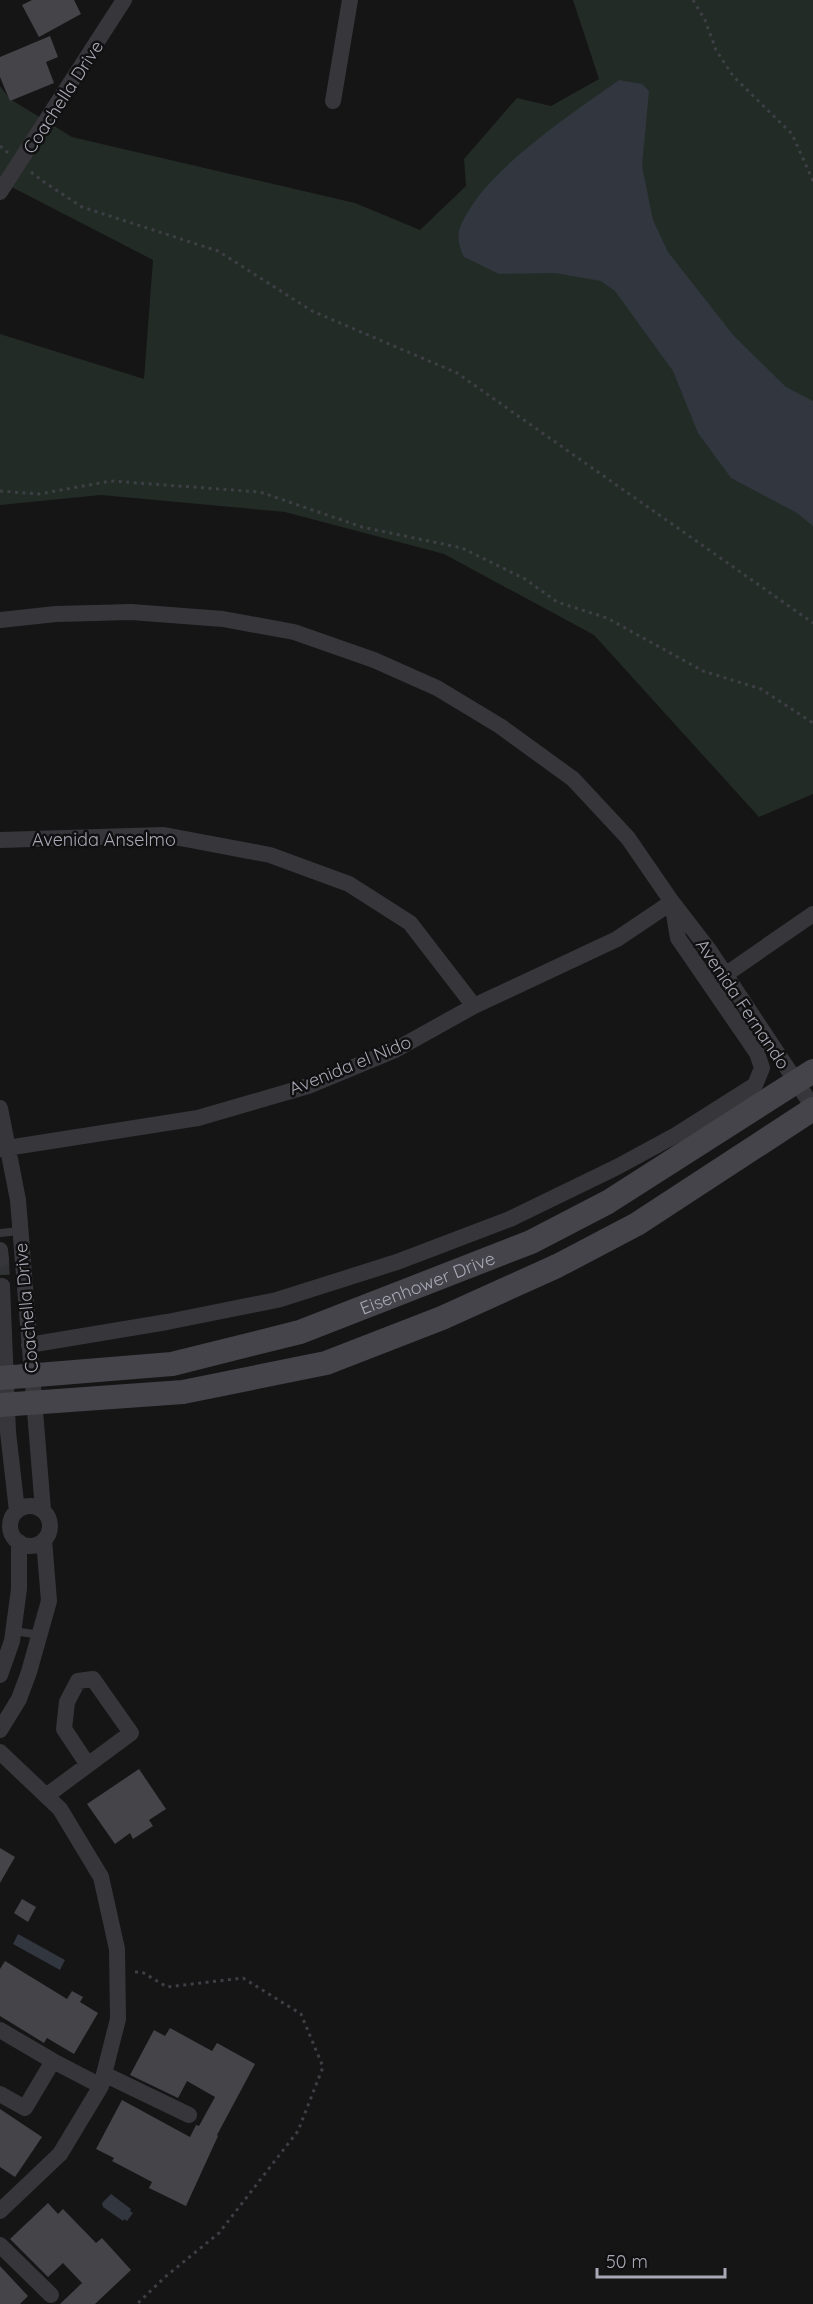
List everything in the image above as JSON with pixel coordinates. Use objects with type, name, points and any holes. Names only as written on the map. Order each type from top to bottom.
[{"type":"main road","name":"Eisenhower Drive","points":[[3,1378],[172,1364],[300,1332],[375,1304],[531,1242],[608,1202],[804,1077]]},
{"type":"main road","name":"Eisenhower Drive","points":[[4,1405],[183,1392],[326,1363],[442,1318],[557,1266],[627,1230],[813,1108]]},
{"type":"street","name":"Coachella Drive","points":[[0,192],[21,163],[124,0]]},
{"type":"street","points":[[333,101],[350,0]]},
{"type":"street","name":"Avenida Fernando","points":[[0,620],[56,614],[131,612],[223,619],[294,632],[374,660],[437,688],[500,726],[573,779],[628,838],[725,975],[804,1077],[813,1108]]},
{"type":"street","name":"Avenida Anselmo","points":[[0,840],[164,836],[270,855],[349,884],[410,923],[474,1006]]},
{"type":"street","name":"Avenida Fernando","points":[[672,902],[678,938],[757,1053],[762,1068],[755,1085]]},
{"type":"street","name":"Avenida el Nido","points":[[4,1148],[198,1118],[308,1086],[395,1050],[474,1006],[617,939],[672,902]]},
{"type":"street","points":[[725,975],[813,914]]},
{"type":"street","name":"Eisenhower Drive","points":[[29,1345],[167,1322],[277,1300],[397,1262],[510,1219],[617,1167],[676,1135],[755,1085]]},
{"type":"street","name":"Coachella Drive","points":[[0,1108],[4,1148],[18,1200],[43,1510],[50,1525],[44,1540],[49,1601],[32,1664],[19,1700],[0,1730]]},
{"type":"street","name":"Coachella Drive","points":[[0,1675],[12,1641],[19,1589],[10,1532],[13,1516],[17,1511],[4,1405],[2,1286]]},
{"type":"street","points":[[17,1511],[27,1506],[43,1510]]},
{"type":"street","points":[[10,1532],[29,1546],[44,1540]]},
{"type":"street","points":[[46,1796],[88,1765],[131,1733],[93,1679],[78,1681],[67,1702],[64,1729],[88,1765]]},
{"type":"street","points":[[0,1752],[60,1809],[101,1877],[117,1949],[118,2019],[103,2080],[60,2154],[0,2211]]},
{"type":"street","points":[[0,2030],[53,2061],[189,2115]]},
{"type":"street","points":[[0,2094],[25,2108],[53,2061]]},
{"type":"street","points":[[0,2244],[51,2295]]},
{"type":"lane","points":[[0,1233],[20,1231]]},
{"type":"lane","points":[[14,1631],[40,1635]]},
{"type":"path","points":[[693,0],[705,20],[716,50],[733,76],[792,135],[813,181]]},
{"type":"path","points":[[0,146],[44,182],[82,207],[218,251],[312,311],[457,373],[813,623]]},
{"type":"path","points":[[0,491],[39,494],[111,481],[260,492],[362,527],[462,548],[525,579],[557,602],[607,618],[658,648],[703,670],[761,689],[813,723]]},
{"type":"path","points":[[117,1969],[142,1972],[166,1987],[243,1978],[301,2014],[323,2067],[298,2131],[219,2233],[165,2277],[137,2304]]},
{"type":"shaded area","points":[[573,0],[813,0],[813,794],[759,817],[594,635],[444,554],[285,512],[101,495],[0,505],[0,334],[144,379],[153,260],[0,181],[0,86],[10,99],[72,137],[355,203],[420,230],[466,186],[464,159],[517,98],[551,106],[599,79]]},
{"type":"shaded area","points":[[619,80],[642,84],[649,91],[642,166],[653,220],[668,252],[734,336],[786,387],[813,401],[813,526],[797,513],[731,478],[698,433],[673,371],[615,291],[601,281],[555,273],[499,274],[464,257],[460,248],[459,231],[469,210],[485,188],[528,147]]},
{"type":"shaded area","points":[[18,1934],[65,1960],[60,1970],[13,1944]]},
{"type":"shaded area","points":[[111,2194],[131,2209],[133,2213],[127,2221],[124,2219],[123,2221],[103,2207],[102,2203]]},
{"type":"building","points":[[32,0],[74,0],[81,14],[39,37],[22,5]]},
{"type":"building","points":[[50,36],[58,57],[46,62],[54,83],[10,101],[0,77],[0,57]]},
{"type":"building","points":[[139,1769],[166,1809],[149,1820],[153,1826],[133,1839],[130,1833],[115,1844],[87,1804]]},
{"type":"building","points":[[0,1848],[15,1857],[0,1883]]},
{"type":"building","points":[[22,1899],[36,1907],[28,1922],[14,1913]]},
{"type":"building","points":[[5,1961],[67,1999],[72,1991],[83,1997],[80,2002],[98,2013],[74,2054],[47,2038],[44,2043],[0,2016],[0,1969]]},
{"type":"building","points":[[170,2028],[212,2051],[217,2043],[255,2064],[217,2135],[186,2206],[149,2188],[152,2182],[112,2161],[114,2158],[96,2149],[122,2100],[190,2137],[196,2125],[199,2126],[215,2097],[187,2081],[178,2098],[130,2075],[154,2030],[165,2036]]},
{"type":"building","points":[[0,2109],[42,2137],[15,2177],[0,2167]]},
{"type":"building","points":[[48,2203],[58,2214],[63,2209],[96,2243],[102,2238],[131,2270],[95,2304],[60,2304],[82,2283],[63,2263],[48,2277],[10,2239]]},
{"type":"building","points":[[0,2266],[28,2296],[20,2304],[0,2304]]},
{"type":"tunnel","points":[[1,1259],[2,1286]]}]
